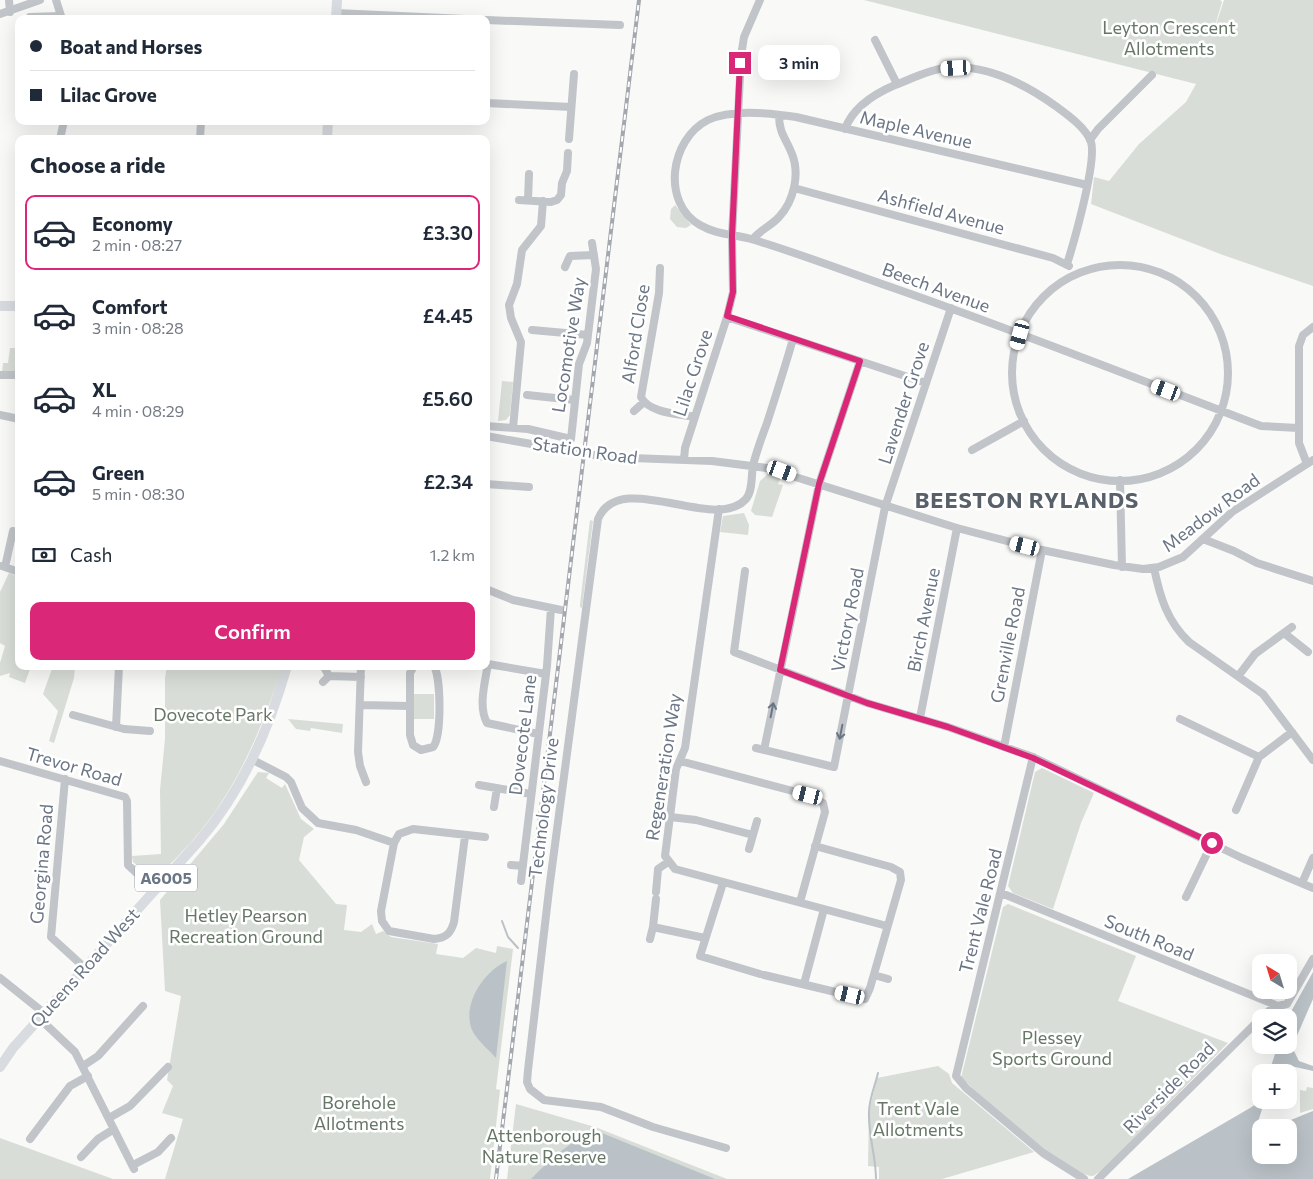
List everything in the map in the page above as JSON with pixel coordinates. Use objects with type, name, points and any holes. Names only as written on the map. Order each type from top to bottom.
[{"type":"main road","points":[[336,15],[337,0]]},
{"type":"main road","points":[[0,306],[15,306]]},
{"type":"main road","name":"Queens Road West","points":[[0,1067],[13,1048],[41,1016],[214,824],[253,760],[286,670]]},
{"type":"street","points":[[9,0],[10,12]]},
{"type":"street","points":[[0,14],[40,0]]},
{"type":"street","points":[[56,0],[61,15]]},
{"type":"street","name":"Lilac Grove","points":[[684,460],[685,448],[733,292],[732,236],[742,48],[748,25],[760,0]]},
{"type":"street","points":[[490,20],[620,25]]},
{"type":"street","points":[[875,40],[897,84]]},
{"type":"street","points":[[845,129],[852,115],[877,94],[897,84],[945,68],[986,71],[1016,83],[1050,102],[1068,116],[1090,140],[1092,150],[1087,185],[1067,264],[1073,274]]},
{"type":"street","points":[[569,139],[574,74]]},
{"type":"street","points":[[1090,140],[1098,129],[1152,74]]},
{"type":"street","points":[[490,103],[572,107]]},
{"type":"street","name":"Maple Avenue","points":[[732,236],[706,228],[692,218],[679,198],[674,174],[677,157],[690,134],[708,120],[725,115],[779,115],[1087,185]]},
{"type":"street","points":[[753,240],[780,217],[794,188],[796,166],[793,155],[780,132],[779,115]]},
{"type":"street","points":[[519,200],[555,201],[561,195],[562,183],[568,166],[568,153]]},
{"type":"street","points":[[568,166],[577,166]]},
{"type":"street","points":[[528,200],[529,174]]},
{"type":"street","name":"Ashfield Avenue","points":[[794,188],[1053,258],[1067,264]]},
{"type":"street","points":[[513,428],[522,342],[511,318],[509,305],[517,284],[522,250],[540,226],[543,201]]},
{"type":"street","name":"Beech Avenue","points":[[732,236],[753,240],[951,308],[1265,427],[1298,428]]},
{"type":"street","name":"Locomotive Way","points":[[571,439],[579,364],[588,335],[596,269],[592,244]]},
{"type":"street","name":"Locomotive Way","points":[[564,267],[570,256],[594,256]]},
{"type":"street","points":[[1106,266],[1136,266],[1170,277],[1191,293],[1214,321],[1225,350],[1227,378],[1221,411],[1206,437],[1180,462],[1152,476],[1120,480],[1090,477],[1063,465],[1038,444],[1024,421],[1013,384],[1015,352],[1020,335],[1036,304],[1060,282],[1073,274],[1106,266]]},
{"type":"street","name":"Alford Close","points":[[660,268],[664,277],[641,389],[644,402],[651,407],[695,417]]},
{"type":"street","name":"Lavender Grove","points":[[885,507],[951,308]]},
{"type":"street","points":[[727,316],[926,383]]},
{"type":"street","points":[[1310,462],[1300,448],[1298,428],[1299,346],[1303,335],[1313,327]]},
{"type":"street","points":[[532,330],[588,335]]},
{"type":"street","points":[[753,465],[794,339]]},
{"type":"street","points":[[780,670],[819,484],[860,361]]},
{"type":"street","points":[[0,375],[15,375]]},
{"type":"street","points":[[527,395],[574,400]]},
{"type":"street","points":[[634,411],[644,402]]},
{"type":"street","points":[[0,415],[15,418]]},
{"type":"street","points":[[972,450],[1024,421]]},
{"type":"street","name":"Station Road","points":[[490,426],[513,428],[571,439]]},
{"type":"street","name":"Station Road","points":[[490,437],[605,457],[684,460]]},
{"type":"street","name":"Meadow Road","points":[[684,460],[753,465],[782,471],[885,507],[957,528],[1042,550],[1122,566],[1154,568],[1183,557],[1232,512],[1310,462]]},
{"type":"street","name":"Technology Drive","points":[[726,1148],[653,1127],[601,1107],[544,1100],[534,1094],[527,1082],[550,882],[598,519],[608,504],[624,499],[718,509],[735,507],[745,500],[750,491],[753,465]]},
{"type":"street","points":[[490,484],[526,487],[524,477]]},
{"type":"street","points":[[1120,480],[1122,566]]},
{"type":"street","name":"Victory Road","points":[[780,670],[760,749],[834,768],[885,507]]},
{"type":"street","name":"Regeneration Way","points":[[718,509],[685,748],[676,769],[665,856],[674,869],[887,926]]},
{"type":"street","name":"Birch Avenue","points":[[920,718],[957,528]]},
{"type":"street","points":[[14,531],[2,567],[15,571]]},
{"type":"street","points":[[1203,539],[1234,551],[1257,563],[1313,581]]},
{"type":"street","name":"Grenville Road","points":[[1004,746],[1042,550]]},
{"type":"street","points":[[1154,568],[1163,604],[1178,631],[1197,648],[1239,675],[1263,694],[1313,760]]},
{"type":"street","points":[[744,571],[734,652],[848,696],[1004,746],[1313,888]]},
{"type":"street","points":[[490,591],[513,600],[561,610]]},
{"type":"street","name":"Dovecote Lane","points":[[521,881],[546,674],[551,608]]},
{"type":"street","points":[[1239,675],[1255,654],[1292,627]]},
{"type":"street","points":[[1284,633],[1308,652]]},
{"type":"street","points":[[1293,653],[1299,645]]},
{"type":"street","points":[[490,664],[546,674]]},
{"type":"street","points":[[116,727],[119,670]]},
{"type":"street","points":[[361,670],[358,752],[360,766],[366,782]]},
{"type":"street","points":[[412,670],[409,706],[410,735],[413,745],[421,750],[433,748],[439,735],[438,680],[435,670]]},
{"type":"street","points":[[487,670],[482,715],[487,723],[538,734]]},
{"type":"street","points":[[326,676],[361,677]]},
{"type":"street","points":[[361,705],[409,706]]},
{"type":"street","points":[[73,715],[116,727],[150,731]]},
{"type":"street","points":[[1180,719],[1260,757]]},
{"type":"street","points":[[1236,810],[1260,757],[1292,732]]},
{"type":"street","name":"Trent Vale Road","points":[[1033,758],[956,1072],[958,1080],[962,1084],[1043,1153],[1084,1179]]},
{"type":"street","points":[[253,760],[286,777],[291,782],[302,808],[313,820],[322,825],[356,830],[394,843]]},
{"type":"street","name":"Trevor Road","points":[[0,761],[125,797],[127,801],[128,865],[155,890]]},
{"type":"street","points":[[680,761],[808,795],[823,803],[825,812],[800,902]]},
{"type":"street","name":"Georgina Road","points":[[65,779],[51,937],[85,968]]},
{"type":"street","points":[[479,785],[531,794]]},
{"type":"street","points":[[494,806],[497,788]]},
{"type":"street","points":[[670,817],[696,820],[754,835]]},
{"type":"street","points":[[749,849],[756,821]]},
{"type":"street","points":[[465,836],[454,922],[450,932],[440,938],[389,931],[382,922],[381,911],[394,843],[402,832],[412,829],[485,837]]},
{"type":"street","points":[[1186,898],[1212,843]]},
{"type":"street","points":[[723,883],[700,956],[762,975],[866,999],[901,880],[900,872],[891,867],[815,846]]},
{"type":"street","points":[[1302,883],[1313,858]]},
{"type":"street","points":[[650,939],[653,927],[658,869],[668,862]]},
{"type":"street","points":[[511,865],[523,866]]},
{"type":"street","name":"South Road","points":[[1001,893],[1275,1005],[1287,1004],[1313,959]]},
{"type":"street","points":[[804,984],[824,909]]},
{"type":"street","points":[[653,927],[705,938]]},
{"type":"street","points":[[874,975],[888,979]]},
{"type":"street","points":[[0,978],[70,1046],[83,1066],[134,1167],[158,1152],[171,1138]]},
{"type":"street","name":"Riverside Road","points":[[1271,1009],[1275,1005]]},
{"type":"street","points":[[83,1066],[94,1060],[143,1006]]},
{"type":"street","name":"Riverside Road","points":[[1098,1179],[1252,1028]]},
{"type":"street","points":[[109,1118],[130,1106],[168,1067]]},
{"type":"street","points":[[30,1139],[70,1086],[88,1076]]},
{"type":"street","points":[[81,1158],[98,1139],[114,1129]]},
{"type":"green space","name":"Leyton Crescent Allotments","points":[[864,0],[1220,0],[1222,2],[1210,43],[1224,0],[1313,0],[1313,286],[1223,255],[1091,204],[1094,177],[1109,181],[1139,144],[1186,102],[1196,84]]},
{"type":"green space","points":[[675,205],[691,225],[686,228],[677,227],[670,219],[671,209]]},
{"type":"green space","points":[[10,348],[15,348],[15,373],[2,372],[3,363],[8,363]]},
{"type":"green space","points":[[502,381],[513,382],[510,415],[506,420],[498,421]]},
{"type":"green space","points":[[768,474],[781,476],[778,484],[783,485],[772,517],[755,515],[751,511],[760,481]]},
{"type":"green space","points":[[744,513],[749,525],[748,535],[720,532],[723,516]]},
{"type":"green space","points":[[590,520],[593,521],[582,608],[580,604]]},
{"type":"green space","points":[[9,573],[15,575],[15,670],[30,670],[25,683],[9,677],[10,673],[0,676],[0,663],[5,646],[0,643],[0,592]]},
{"type":"green space","points":[[52,670],[75,670],[74,678],[54,743],[49,741],[58,711],[43,694]]},
{"type":"green space","name":"Dovecote Park","points":[[166,670],[282,670],[266,713],[235,780],[208,821],[192,841],[169,865],[153,878],[133,862],[132,856],[161,854],[160,790],[165,739]]},
{"type":"green space","points":[[413,694],[434,694],[434,719],[413,719]]},
{"type":"green space","points":[[288,719],[343,724],[342,733],[311,728],[310,731],[296,729]]},
{"type":"green space","points":[[1042,768],[1094,793],[1081,823],[1053,909],[1013,893],[1008,886],[1035,772]]},
{"type":"green space","points":[[258,772],[269,773],[266,778],[282,788],[285,784],[301,819],[314,829],[304,837],[299,860],[336,904],[347,905],[344,930],[361,932],[372,924],[376,934],[383,931],[391,937],[438,944],[436,954],[463,958],[476,948],[496,953],[497,946],[513,949],[496,1089],[500,1090],[490,1179],[165,1179],[183,1119],[162,1113],[173,1086],[167,1080],[181,996],[165,991],[160,900],[224,824]]},
{"type":"green space","name":"Plessey Sports Ground","points":[[1008,904],[1136,956],[1118,1001],[1228,1043],[1104,1169],[1093,1176],[1080,1173],[1045,1151],[961,1078],[1003,907]]},
{"type":"green space","name":"Trent Vale Allotments","points":[[938,1066],[949,1074],[952,1083],[1034,1152],[942,1179],[879,1179],[879,1167],[868,1166],[869,1111],[877,1078]]},
{"type":"green space","points":[[1307,1087],[1313,1088],[1313,1109],[1300,1113],[1300,1090],[1306,1091]]},
{"type":"green space","name":"Attenborough Nature Reserve","points":[[516,1104],[595,1127],[727,1179],[507,1179]]},
{"type":"green space","points":[[0,1138],[113,1179],[0,1179]]},
{"type":"shaded area","points":[[507,961],[496,1058],[473,1032],[470,1022],[470,1011],[476,990],[490,973]]},
{"type":"shaded area","points":[[1313,972],[1313,999],[1297,1036],[1297,1009],[1292,1009]]},
{"type":"shaded area","points":[[1275,1054],[1296,1054],[1299,1061],[1313,1066],[1313,1071],[1297,1067],[1297,1064],[1272,1064]]},
{"type":"shaded area","points":[[1250,1108],[1262,1109],[1259,1119],[1252,1119],[1252,1164],[1297,1164],[1297,1119],[1293,1119],[1313,1111],[1313,1179],[1128,1179]]},
{"type":"shaded area","points":[[597,1131],[715,1179],[531,1179],[569,1145]]},
{"type":"waterway","points":[[502,921],[508,937],[518,948]]},
{"type":"waterway","points":[[876,1179],[869,1107],[878,1073]]},
{"type":"railway","points":[[496,1179],[639,0]]},
{"type":"district","name":"BEESTON RYLANDS","points":[[1027,500]]},
{"type":"route","points":[[740,63],[732,236],[733,292],[727,316],[860,361],[819,484],[780,670],[867,703],[976,736],[1033,758],[1212,843]]},
{"type":"park label","name":"Hetley Pearson Recreation Ground","points":[[246,926]]},
{"type":"park label","name":"Borehole Allotments","points":[[359,1113]]}]
